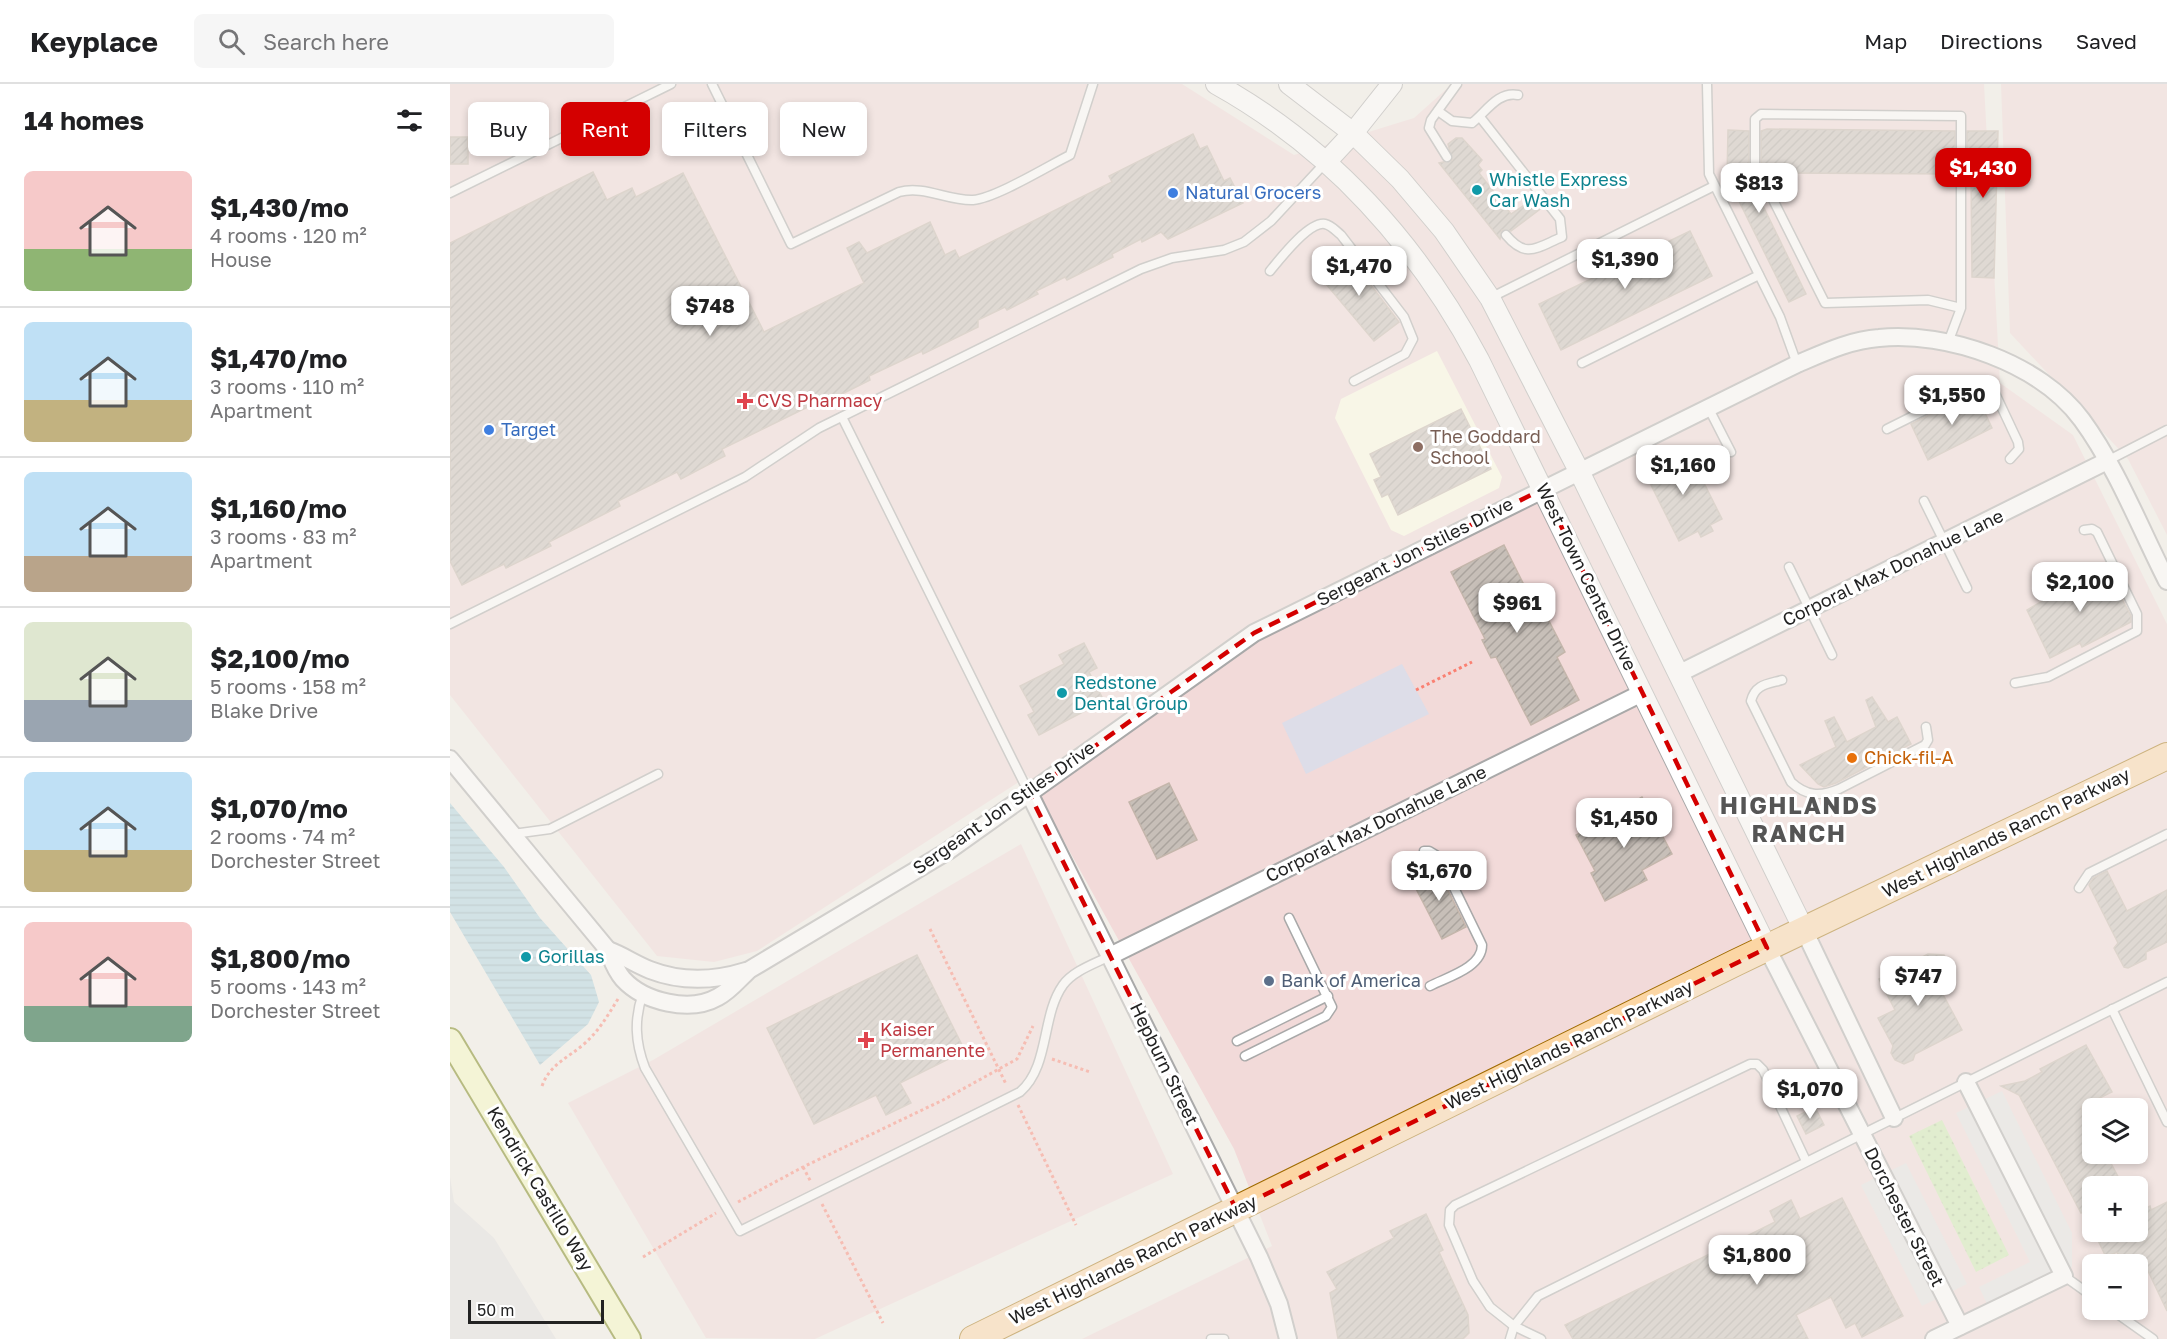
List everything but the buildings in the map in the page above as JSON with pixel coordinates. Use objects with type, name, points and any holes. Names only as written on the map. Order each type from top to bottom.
[{"type":"main road","name":"West Highlands Ranch Parkway","points":[[973,1339],[1767,948],[2167,756]]},
{"type":"main road","name":"Kendrick Castillo Way","points":[[450,1040],[629,1339]]},
{"type":"street","name":"West Town Center Drive","points":[[1216,84],[1277,122],[1326,162],[1388,224],[1438,290],[1475,353],[1767,948]]},
{"type":"street","points":[[1289,84],[1353,133],[1424,207],[1469,264],[1490,298],[1578,471],[1894,1118]]},
{"type":"street","points":[[1326,162],[1353,133],[1392,84]]},
{"type":"street","name":"Sergeant Jon Stiles Drive","points":[[450,759],[608,950],[617,972],[636,989],[671,1003],[701,1003],[726,991],[749,970],[940,856],[1248,636],[1797,364],[1852,343],[1877,338],[1905,336],[1950,340],[1974,351],[2006,360],[2030,374],[2080,418],[2107,461],[2167,581]]},
{"type":"street","name":"Corporal Max Donahue Lane","points":[[1678,674],[2107,461]]},
{"type":"street","name":"Corporal Max Donahue Lane","points":[[1110,956],[1642,693]]},
{"type":"street","name":"Sergeant Jon Stiles Drive","points":[[450,745],[478,792]]},
{"type":"street","name":"Hepburn Street","points":[[1029,793],[1236,1209],[1272,1285],[1288,1339]]},
{"type":"street","name":"Dorchester Street","points":[[1767,948],[1960,1326]]},
{"type":"street","name":"Sergeant Jon Stiles Drive","points":[[608,950],[651,971],[678,978],[719,977],[749,970]]},
{"type":"street","points":[[1934,1339],[2064,1276],[1966,1082]]},
{"type":"lane","points":[[450,193],[671,84]]},
{"type":"lane","points":[[712,84],[791,244],[899,192],[911,190],[959,199],[979,199],[1070,155],[1094,84]]},
{"type":"lane","points":[[1447,157],[1429,128],[1437,111],[1457,84]]},
{"type":"lane","points":[[1707,84],[1707,167],[1714,186],[1780,317],[1797,364]]},
{"type":"lane","points":[[1437,111],[1463,124],[1472,123],[1500,97],[1510,93],[1518,95]]},
{"type":"lane","points":[[1950,340],[1961,308],[1961,116],[1761,114],[1755,119],[1755,164],[1825,303],[1928,300],[1961,308]]},
{"type":"lane","points":[[1480,117],[1560,219],[1562,237],[1530,250],[1517,248],[1506,235]]},
{"type":"lane","points":[[450,624],[745,477],[805,437],[842,417],[1148,266],[1183,255],[1224,250],[1244,242],[1263,228],[1326,162]]},
{"type":"lane","points":[[1490,298],[1714,186]]},
{"type":"lane","points":[[1270,271],[1287,250],[1310,229],[1324,224],[1341,235],[1401,314],[1413,334],[1412,345],[1408,352],[1354,381]]},
{"type":"lane","points":[[1582,363],[1759,275]]},
{"type":"lane","points":[[1887,429],[1973,386],[1987,385],[1993,389],[2018,442],[2019,449],[2010,459]]},
{"type":"lane","points":[[1708,407],[1731,452]]},
{"type":"lane","points":[[842,417],[1029,793]]},
{"type":"lane","points":[[2107,461],[2167,430]]},
{"type":"lane","points":[[1924,501],[1967,588]]},
{"type":"lane","points":[[2015,683],[2048,677],[2137,631],[2137,614],[2097,532],[2092,529],[2084,530]]},
{"type":"lane","points":[[1789,567],[1832,655]]},
{"type":"lane","points":[[1782,680],[1760,685],[1751,701],[1791,782],[1800,790],[1826,795],[1839,789],[1925,745],[1928,740],[1926,727]]},
{"type":"lane","points":[[512,834],[545,831],[658,774]]},
{"type":"lane","points":[[2079,888],[2089,873],[2167,834]]},
{"type":"lane","points":[[1424,851],[1429,851],[1439,857],[1482,945],[1478,959],[1472,964],[1430,986]]},
{"type":"lane","points":[[1245,1056],[1326,1016],[1332,1007],[1289,918]]},
{"type":"lane","points":[[636,989],[636,1026],[642,1061],[740,1232],[1014,1097],[1031,1079],[1063,985],[1075,974],[1110,956]]},
{"type":"lane","points":[[1510,1339],[1515,1326],[1538,1296],[2167,982]]},
{"type":"lane","points":[[1237,1041],[1328,996]]},
{"type":"lane","points":[[2112,1009],[2167,1122]]},
{"type":"lane","points":[[1541,1339],[1515,1326],[1490,1307],[1473,1281],[1449,1225],[1450,1210],[1455,1205],[1750,1064],[1757,1064],[1763,1070],[1806,1161]]},
{"type":"lane","points":[[2064,1276],[2082,1289]]},
{"type":"lane","points":[[2126,1320],[2153,1339]]},
{"type":"lane","points":[[1211,1339],[1224,1339]]},
{"type":"path","points":[[1416,690],[1472,662]]},
{"type":"path","points":[[930,929],[1076,1225]]},
{"type":"path","points":[[542,1086],[545,1076],[558,1061],[584,1044],[636,989]]},
{"type":"path","points":[[643,1257],[726,1208],[803,1167],[943,1100],[1017,1059],[1035,1022]]},
{"type":"path","points":[[1021,1051],[1090,1072]]},
{"type":"path","points":[[803,1167],[883,1323]]},
{"type":"highlighted area","points":[[1543,489],[1767,948],[1236,1209],[1029,793],[1254,633]]},
{"type":"shaded area","points":[[450,84],[1182,84],[1294,155],[1414,118],[1452,84],[1984,84],[2000,383],[2073,435],[2167,624],[2167,1339],[1082,1339],[1272,1246],[1234,1149],[1028,776],[757,951],[714,962],[657,956],[450,695]]},
{"type":"shaded area","points":[[2001,84],[2167,84],[2167,535],[2128,459],[2010,333]]},
{"type":"shaded area","name":"The Goddard School","points":[[1437,351],[1502,477],[1499,488],[1404,536],[1391,530],[1335,418],[1341,399]]},
{"type":"shaded area","points":[[1402,664],[1429,714],[1306,774],[1282,723]]},
{"type":"shaded area","points":[[1021,844],[1173,1174],[815,1339],[706,1338],[568,1103],[653,1060]]},
{"type":"shaded area","points":[[2002,1091],[2072,1233],[2072,1267],[1989,1308],[1979,1287],[2030,1262],[1956,1113]]},
{"type":"shaded area","points":[[1906,1163],[1967,1284],[1922,1306],[1861,1185]]},
{"type":"shaded area","points":[[450,1177],[454,1202],[494,1238],[556,1339],[450,1339]]},
{"type":"green space","points":[[1942,1120],[2009,1255],[1976,1272],[1909,1136]]},
{"type":"water","points":[[450,803],[504,867],[540,918],[591,975],[599,1002],[588,1024],[540,1065],[450,912]]},
{"type":"place","name":"Whistle Express Car Wash","points":[[1477,190]]},
{"type":"place","name":"Natural Grocers","points":[[1173,193]]},
{"type":"place","name":"CVS Pharmacy","points":[[745,401]]},
{"type":"place","name":"Target","points":[[489,430]]},
{"type":"place","name":"The Goddard School","points":[[1418,447]]},
{"type":"place","name":"Redstone Dental Group","points":[[1062,693]]},
{"type":"place","name":"Chick-fil-A","points":[[1852,758]]},
{"type":"place","name":"Gorillas","points":[[526,957]]},
{"type":"place","name":"Bank of America","points":[[1269,981]]},
{"type":"place","name":"Kaiser Permanente","points":[[866,1040]]},
{"type":"district","name":"HIGHLANDS RANCH","points":[[1799,820]]}]
